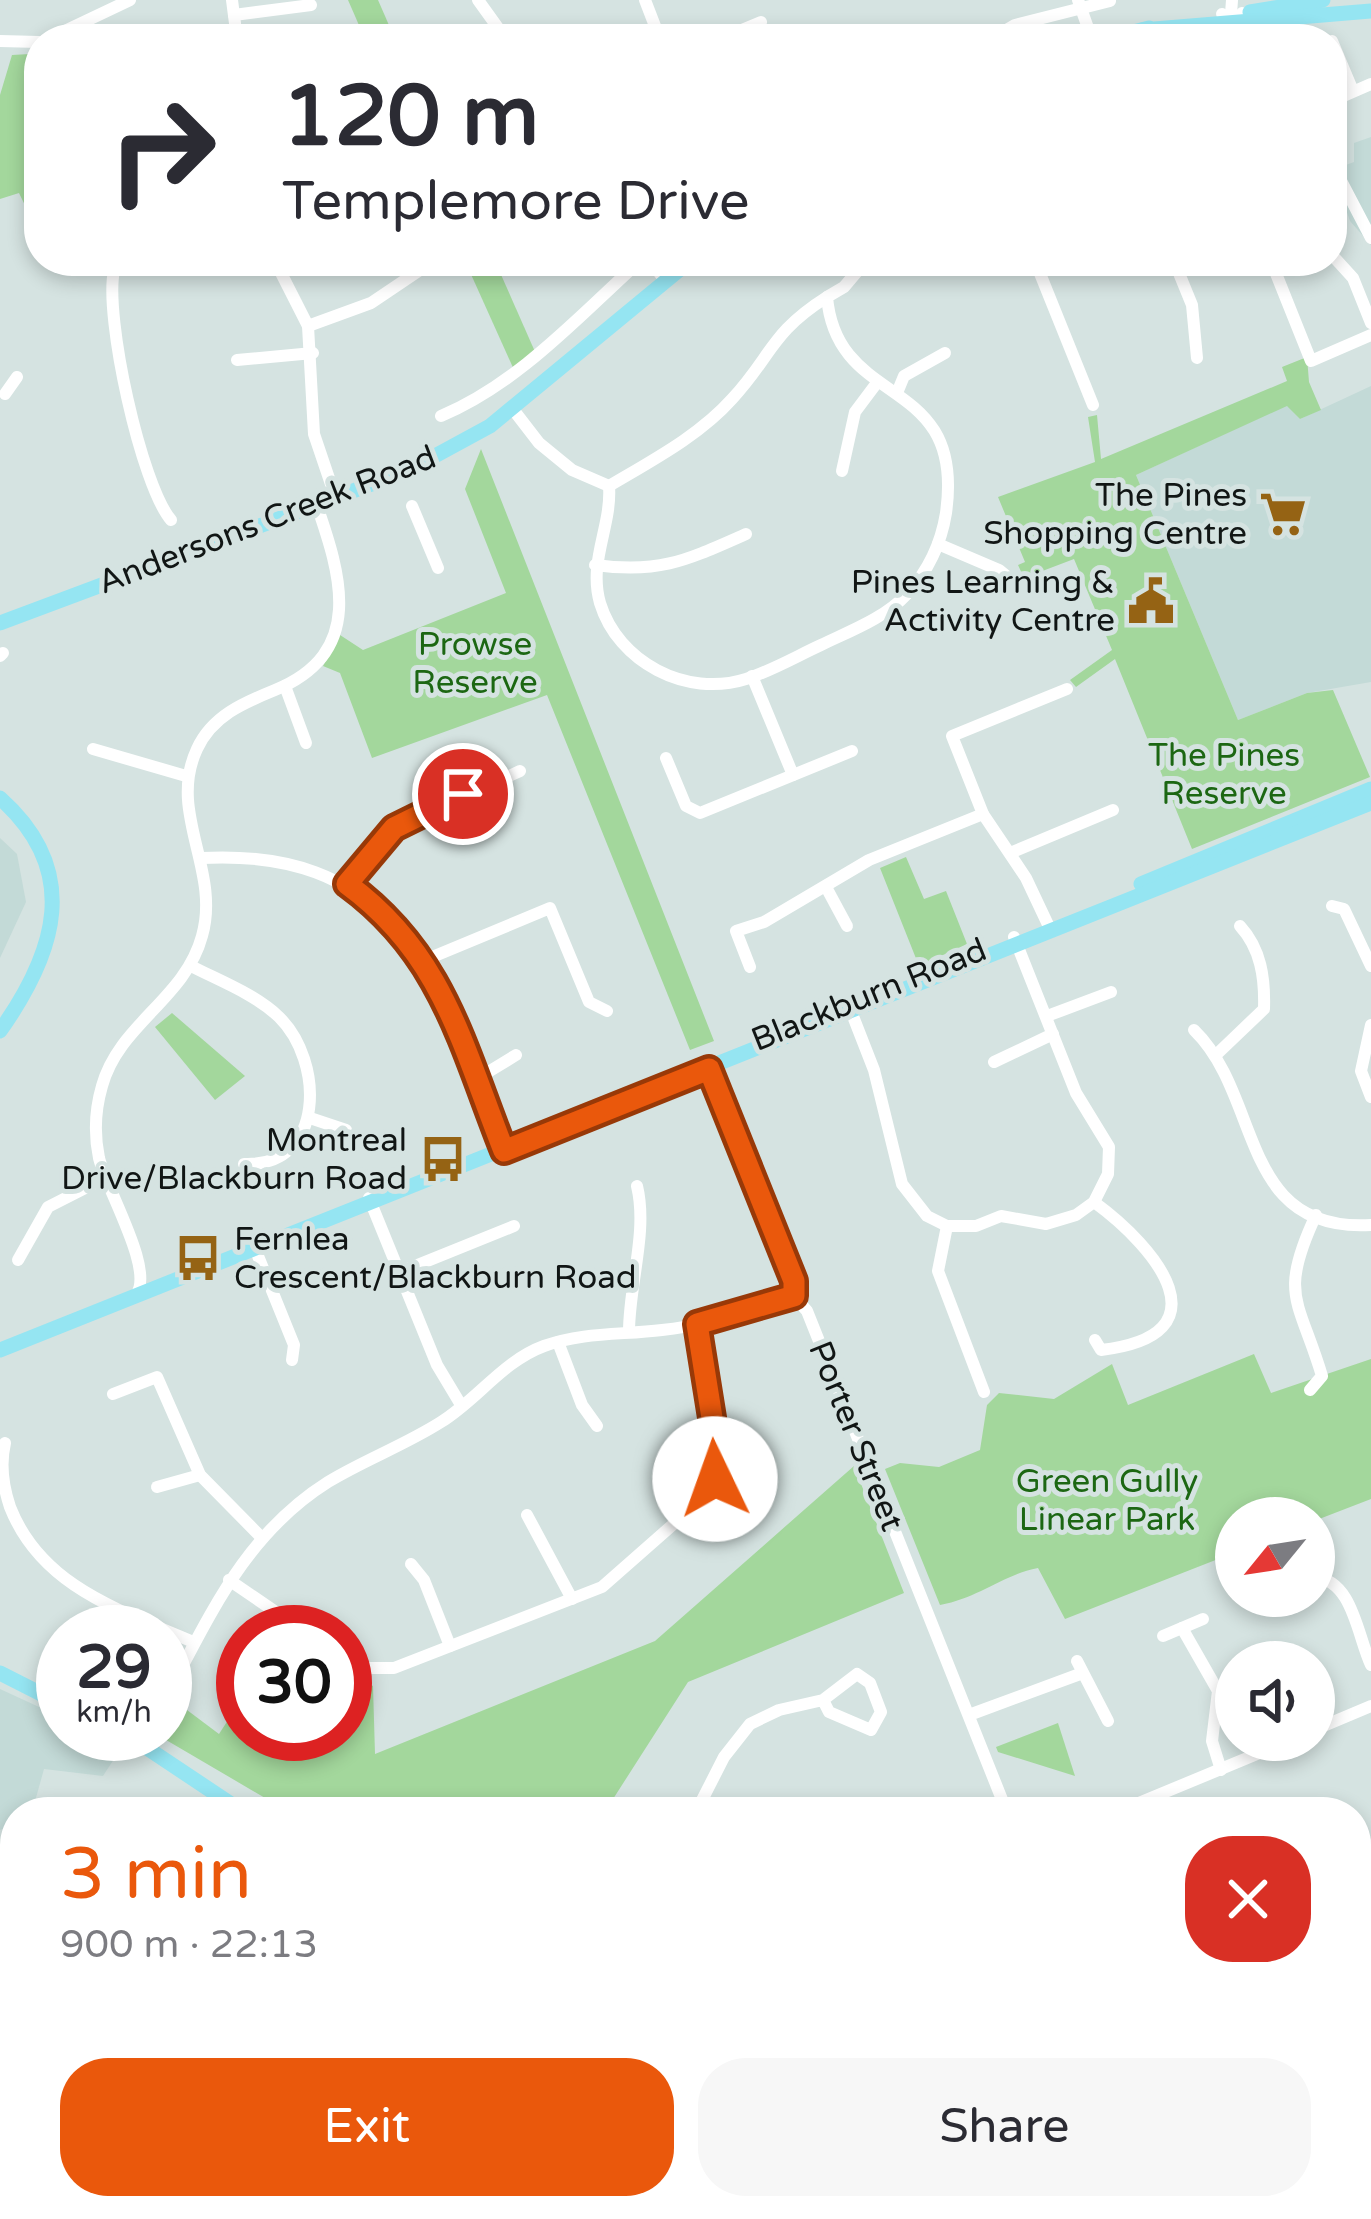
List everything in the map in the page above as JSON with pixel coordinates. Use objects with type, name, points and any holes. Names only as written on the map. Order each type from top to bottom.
[{"type":"main road","points":[[1234,21],[1323,0]]},
{"type":"main road","points":[[1203,24],[1371,11]]},
{"type":"main road","name":"Andersons Creek Road","points":[[0,623],[409,470],[512,408],[670,276]]},
{"type":"main road","name":"Blackburn Road","points":[[0,1350],[1016,941],[1371,789]]},
{"type":"main road","points":[[0,798],[38,845],[53,902],[44,957],[0,1031]]},
{"type":"main road","name":"Blackburn Road","points":[[1049,927],[1371,803]]},
{"type":"main road","name":"Blackburn Road","points":[[167,1283],[256,1251],[370,1200]]},
{"type":"main road","points":[[0,1673],[36,1690]]},
{"type":"main road","points":[[179,1761],[224,1797]]},
{"type":"main road","points":[[184,1761],[235,1797]]},
{"type":"street","points":[[80,24],[130,0]]},
{"type":"street","points":[[232,0],[235,24]]},
{"type":"street","points":[[1018,24],[1079,4],[1110,1]]},
{"type":"street","points":[[234,15],[311,5]]},
{"type":"street","points":[[756,24],[761,22]]},
{"type":"street","points":[[1347,77],[1353,92]]},
{"type":"street","points":[[1347,95],[1371,84]]},
{"type":"street","points":[[1347,192],[1371,238]]},
{"type":"street","points":[[1347,271],[1371,323]]},
{"type":"street","points":[[114,276],[113,299],[137,442],[171,520]]},
{"type":"street","points":[[282,276],[308,326],[314,434],[335,496]]},
{"type":"street","points":[[308,326],[371,303],[411,276]]},
{"type":"street","points":[[441,416],[507,380],[623,276]]},
{"type":"street","points":[[662,276],[665,280]]},
{"type":"street","points":[[827,297],[829,325],[851,360],[876,383],[914,402],[938,432],[946,464],[946,511],[938,544],[905,596],[865,625],[752,676],[697,684],[656,671],[623,647],[601,604],[595,565],[609,485],[694,432],[733,398],[788,322],[827,297],[844,287],[853,276]]},
{"type":"street","points":[[1041,276],[1093,405]]},
{"type":"street","points":[[1180,276],[1192,305],[1196,358]]},
{"type":"street","points":[[1277,276],[1311,361],[1371,335]]},
{"type":"street","points":[[897,393],[904,376],[920,362],[945,352]]},
{"type":"street","points":[[237,360],[313,353]]},
{"type":"street","points":[[842,471],[854,412],[876,383]]},
{"type":"street","points":[[512,408],[539,443],[572,470],[609,485]]},
{"type":"street","points":[[136,1295],[142,1284],[139,1261],[105,1178],[96,1121],[110,1064],[190,966],[206,923],[201,858],[186,808],[186,776],[199,744],[225,714],[285,686],[322,657],[339,618],[342,589],[316,503]]},
{"type":"street","points":[[412,506],[438,568]]},
{"type":"street","points":[[595,565],[641,571],[671,567],[746,534]]},
{"type":"street","points":[[938,544],[999,570],[1015,584]]},
{"type":"street","points":[[752,676],[794,775]]},
{"type":"street","points":[[285,686],[306,742]]},
{"type":"street","points":[[1049,927],[1010,853],[983,814],[952,736],[1067,689]]},
{"type":"street","points":[[93,749],[186,776]]},
{"type":"street","points":[[666,758],[686,806],[700,813],[852,751]]},
{"type":"street","points":[[347,884],[394,828],[520,771]]},
{"type":"street","points":[[1010,853],[1113,810]]},
{"type":"street","points":[[751,967],[736,931],[764,922],[869,860],[983,814]]},
{"type":"street","points":[[201,858],[283,860],[347,884],[404,931],[425,960],[502,1147]]},
{"type":"street","points":[[826,887],[847,926]]},
{"type":"street","points":[[1332,906],[1345,909],[1371,966]]},
{"type":"street","points":[[425,960],[550,908],[589,1002],[607,1011]]},
{"type":"street","points":[[1218,1053],[1264,1009],[1263,972],[1252,939],[1240,926]]},
{"type":"street","points":[[850,1008],[874,1070],[902,1184],[927,1216],[946,1226],[976,1226],[1000,1216],[1046,1224],[1076,1215],[1094,1202],[1108,1174],[1109,1147],[1076,1093],[1016,941]]},
{"type":"street","points":[[190,966],[263,1004],[289,1028],[308,1064],[310,1118],[279,1155],[244,1164]]},
{"type":"street","points":[[1047,1016],[1111,992]]},
{"type":"street","points":[[1371,1025],[1361,1071],[1371,1097]]},
{"type":"street","points":[[1194,1030],[1218,1053],[1274,1190],[1316,1215],[1348,1226],[1371,1225]]},
{"type":"street","points":[[994,1062],[1053,1034]]},
{"type":"street","points":[[475,1080],[516,1055]]},
{"type":"street","name":"Porter Street","points":[[707,1065],[794,1281],[794,1296],[807,1311],[1001,1797]]},
{"type":"street","points":[[310,1118],[346,1130]]},
{"type":"street","points":[[18,1260],[48,1207],[105,1178]]},
{"type":"street","points":[[629,1332],[631,1273],[643,1211],[637,1186]]},
{"type":"street","points":[[370,1200],[437,1365],[461,1405]]},
{"type":"street","points":[[1094,1202],[1129,1227],[1152,1255],[1174,1303],[1174,1317],[1162,1333],[1101,1350],[1095,1340]]},
{"type":"street","points":[[1310,1390],[1322,1376],[1291,1287],[1298,1252],[1316,1215]]},
{"type":"street","points":[[400,1273],[514,1226]]},
{"type":"street","points":[[946,1226],[938,1271],[984,1392]]},
{"type":"street","points":[[256,1251],[293,1345],[292,1360]]},
{"type":"street","points":[[139,1261],[167,1283]]},
{"type":"street","points":[[192,1639],[261,1537],[326,1484],[445,1420],[540,1347],[697,1324],[794,1296]]},
{"type":"street","points":[[372,1668],[380,1670],[450,1646],[602,1587],[703,1499],[715,1479],[717,1449],[697,1324]]},
{"type":"street","points":[[558,1342],[582,1405],[597,1426]]},
{"type":"street","points":[[113,1394],[157,1377],[200,1475],[261,1537]]},
{"type":"street","points":[[5,1443],[0,1463],[6,1496],[44,1561],[87,1595],[110,1605]]},
{"type":"street","points":[[157,1487],[200,1475]]},
{"type":"street","points":[[527,1515],[572,1599]]},
{"type":"street","points":[[411,1564],[424,1580],[450,1646]]},
{"type":"street","points":[[229,1580],[265,1605]]},
{"type":"street","points":[[1335,1582],[1345,1595],[1371,1665]]},
{"type":"street","points":[[1163,1636],[1203,1619]]},
{"type":"street","points":[[1183,1628],[1218,1690],[1212,1741],[1221,1770]]},
{"type":"street","points":[[969,1715],[1079,1667],[1108,1721]]},
{"type":"street","points":[[703,1797],[724,1756],[750,1724],[779,1710],[823,1700],[857,1675],[870,1683],[881,1712],[871,1730],[829,1712],[823,1700]]},
{"type":"street","points":[[1335,1721],[1371,1706]]},
{"type":"street","points":[[1155,1797],[1242,1761]]},
{"type":"shaded area","points":[[1371,137],[1371,245],[1347,212],[1347,165],[1354,162],[1354,143]]},
{"type":"shaded area","points":[[1371,386],[1371,682],[1307,693],[1238,720],[1136,475],[1287,405],[1300,419]]},
{"type":"shaded area","points":[[0,838],[17,854],[26,902],[0,958]]},
{"type":"shaded area","points":[[0,1689],[36,1706],[36,1761],[113,1761],[103,1776],[44,1769],[36,1797],[0,1797]]},
{"type":"green space","points":[[348,0],[378,0],[388,24],[358,24]]},
{"type":"green space","points":[[24,54],[24,203],[19,193],[0,199],[0,95],[12,55]]},
{"type":"green space","points":[[472,276],[502,276],[536,354],[515,372]]},
{"type":"green space","name":"The Pines Reserve","points":[[1307,357],[1309,382],[1321,410],[1300,419],[1287,406],[1136,475],[1238,720],[1307,693],[1333,690],[1370,777],[1192,849],[1115,659],[1076,687],[1070,680],[1112,650],[1074,559],[1024,578],[1018,565],[1025,562],[998,497],[1095,462],[1088,417],[1097,415],[1101,459],[1287,381],[1282,367]]},
{"type":"green space","name":"Prowse Reserve","points":[[481,449],[714,1041],[690,1050],[547,695],[372,758],[340,673],[323,666],[340,635],[363,650],[506,593],[465,489]]},
{"type":"green space","points":[[906,857],[924,899],[946,891],[967,944],[919,966],[880,868]]},
{"type":"green space","points":[[172,1013],[245,1076],[215,1100],[155,1027]]},
{"type":"green space","name":"Green Gully Linear Park","points":[[1254,1354],[1271,1393],[1371,1359],[1371,1499],[1335,1513],[1335,1497],[1215,1497],[1215,1560],[1065,1619],[1038,1568],[940,1605],[885,1469],[900,1463],[939,1467],[980,1450],[987,1405],[999,1393],[1054,1399],[1112,1364],[1128,1405]]},
{"type":"green space","points":[[854,1466],[904,1593],[688,1682],[614,1797],[263,1797],[192,1755],[192,1714],[216,1732],[216,1761],[372,1761],[372,1685],[375,1754],[655,1641]]},
{"type":"green space","points":[[1058,1723],[1075,1776],[998,1752],[996,1747]]},
{"type":"place","name":"The Pines Shopping Centre","points":[[1283,514]]},
{"type":"place","name":"Pines Learning & Activity Centre","points":[[1151,601]]},
{"type":"place","name":"Montreal Drive/Blackburn Road","points":[[443,1159]]},
{"type":"place","name":"Fernlea Crescent/Blackburn Road","points":[[198,1258]]},
{"type":"route","points":[[463,794],[394,828],[347,884],[404,931],[425,960],[504,1151],[709,1069],[794,1281],[794,1296],[740,1316],[697,1324],[717,1449],[715,1479]]}]
